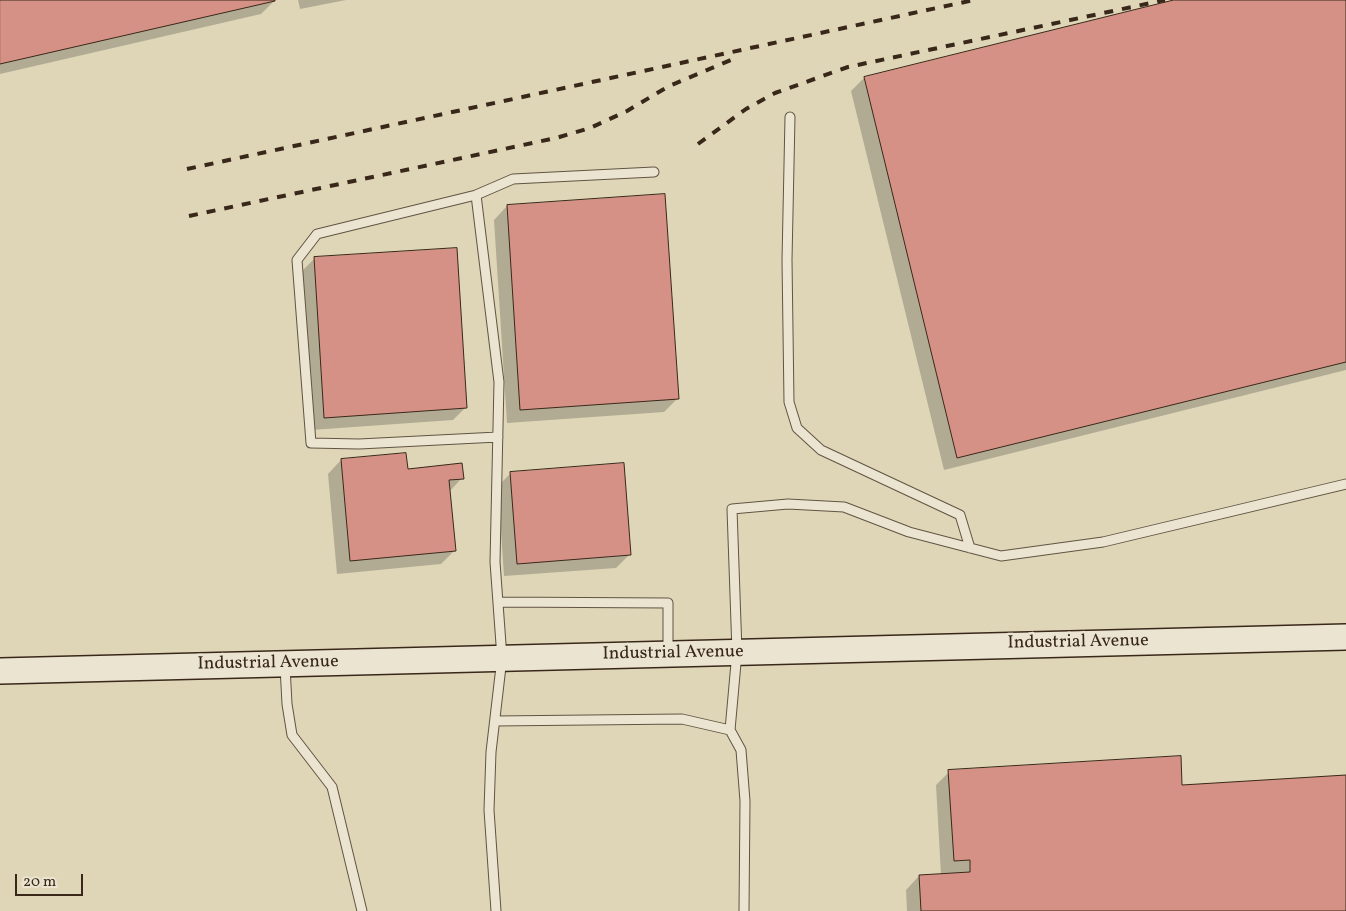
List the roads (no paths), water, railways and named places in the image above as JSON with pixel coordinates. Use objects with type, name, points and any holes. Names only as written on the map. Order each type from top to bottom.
[{"type":"street","name":"Industrial Avenue","points":[[0,670],[1346,637]]},
{"type":"lane","points":[[790,117],[787,260],[789,402],[797,428],[821,450],[960,515],[970,548]]},
{"type":"lane","points":[[498,437],[359,444],[311,443],[297,260],[317,234],[476,195],[513,179],[654,172]]},
{"type":"lane","points":[[476,195],[499,382],[495,562],[502,658],[491,752],[489,810],[496,911]]},
{"type":"lane","points":[[744,911],[745,801],[741,750],[730,730],[737,652],[732,509],[788,504],[844,507],[909,532],[1000,556],[1103,542],[1346,484]]},
{"type":"lane","points":[[498,602],[668,603],[668,654]]},
{"type":"lane","points":[[285,663],[287,704],[292,735],[332,787],[362,911]]},
{"type":"lane","points":[[495,721],[682,719],[730,730]]},
{"type":"railway","points":[[187,169],[974,0]]},
{"type":"railway","points":[[698,144],[746,109],[775,93],[848,67],[1165,0]]},
{"type":"railway","points":[[189,216],[556,138],[590,128],[627,111],[669,86],[738,57]]}]
